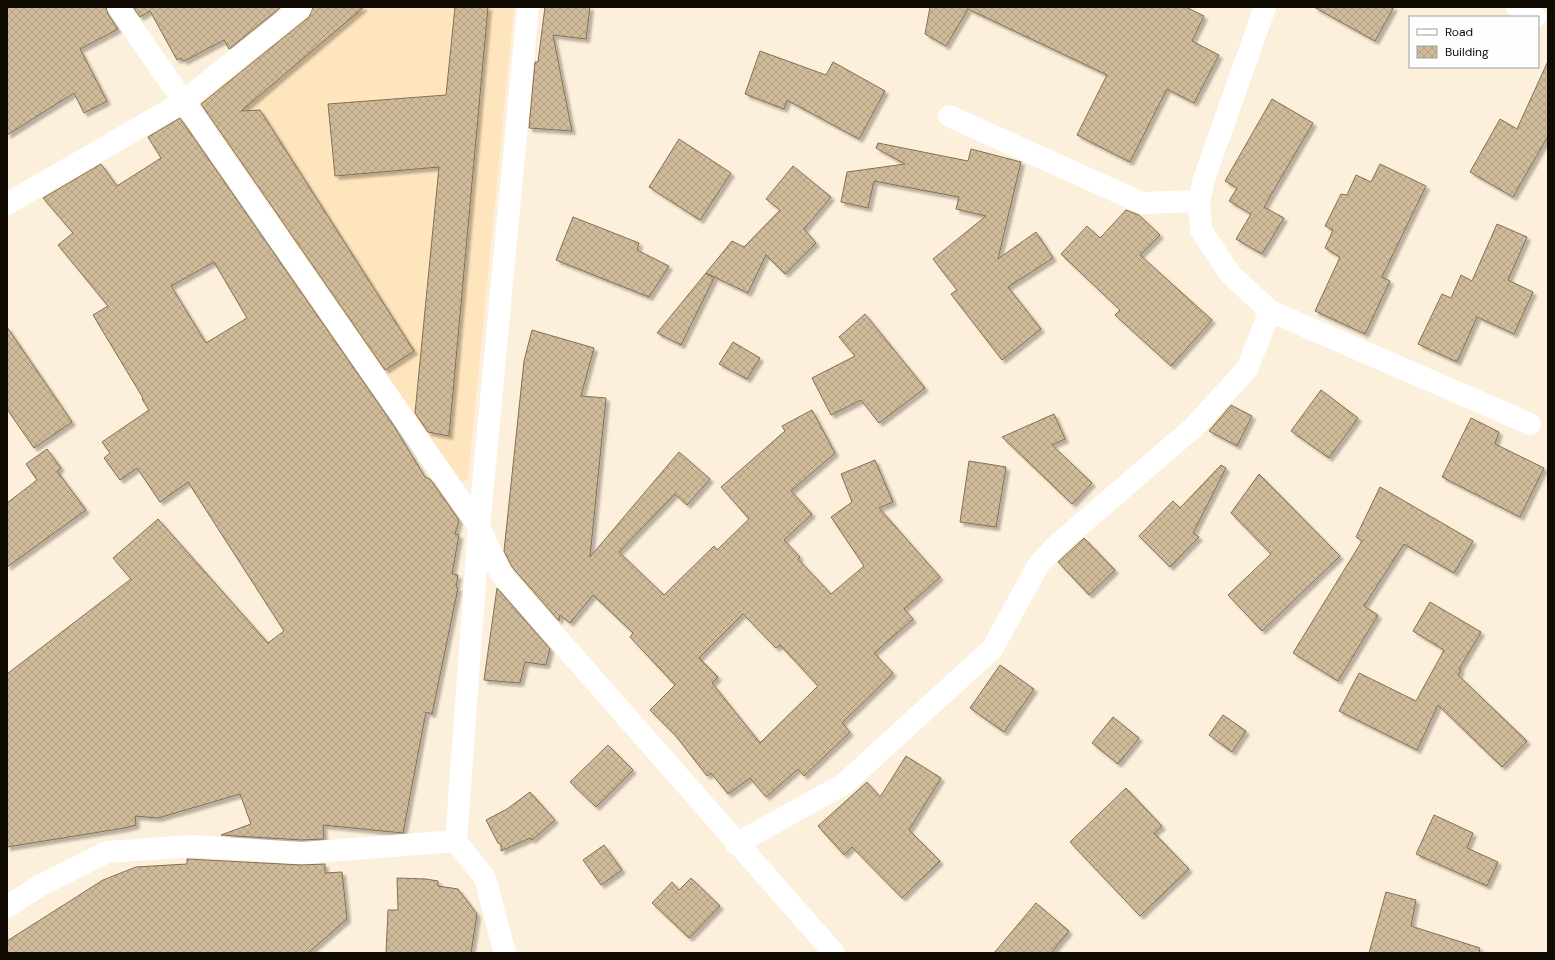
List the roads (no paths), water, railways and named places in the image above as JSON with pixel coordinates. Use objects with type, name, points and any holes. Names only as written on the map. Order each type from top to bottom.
[{"type":"street","points":[[118,7],[479,527],[501,574],[736,844],[834,953]]},
{"type":"street","points":[[7,204],[183,102],[300,7]]},
{"type":"street","points":[[505,953],[485,878],[456,841],[479,527],[528,7]]},
{"type":"street","points":[[1266,7],[1204,179],[1199,201],[1201,230],[1230,274],[1270,310],[1530,424]]},
{"type":"street","points":[[1517,7],[1533,16]]},
{"type":"street","points":[[1539,20],[1548,24]]},
{"type":"street","points":[[949,116],[1142,203],[1199,201]]},
{"type":"street","points":[[736,844],[844,784],[992,649],[1039,564],[1057,545],[1194,427],[1248,369],[1270,310]]},
{"type":"street","points":[[7,907],[39,886],[107,852],[193,846],[302,853],[456,841]]}]
